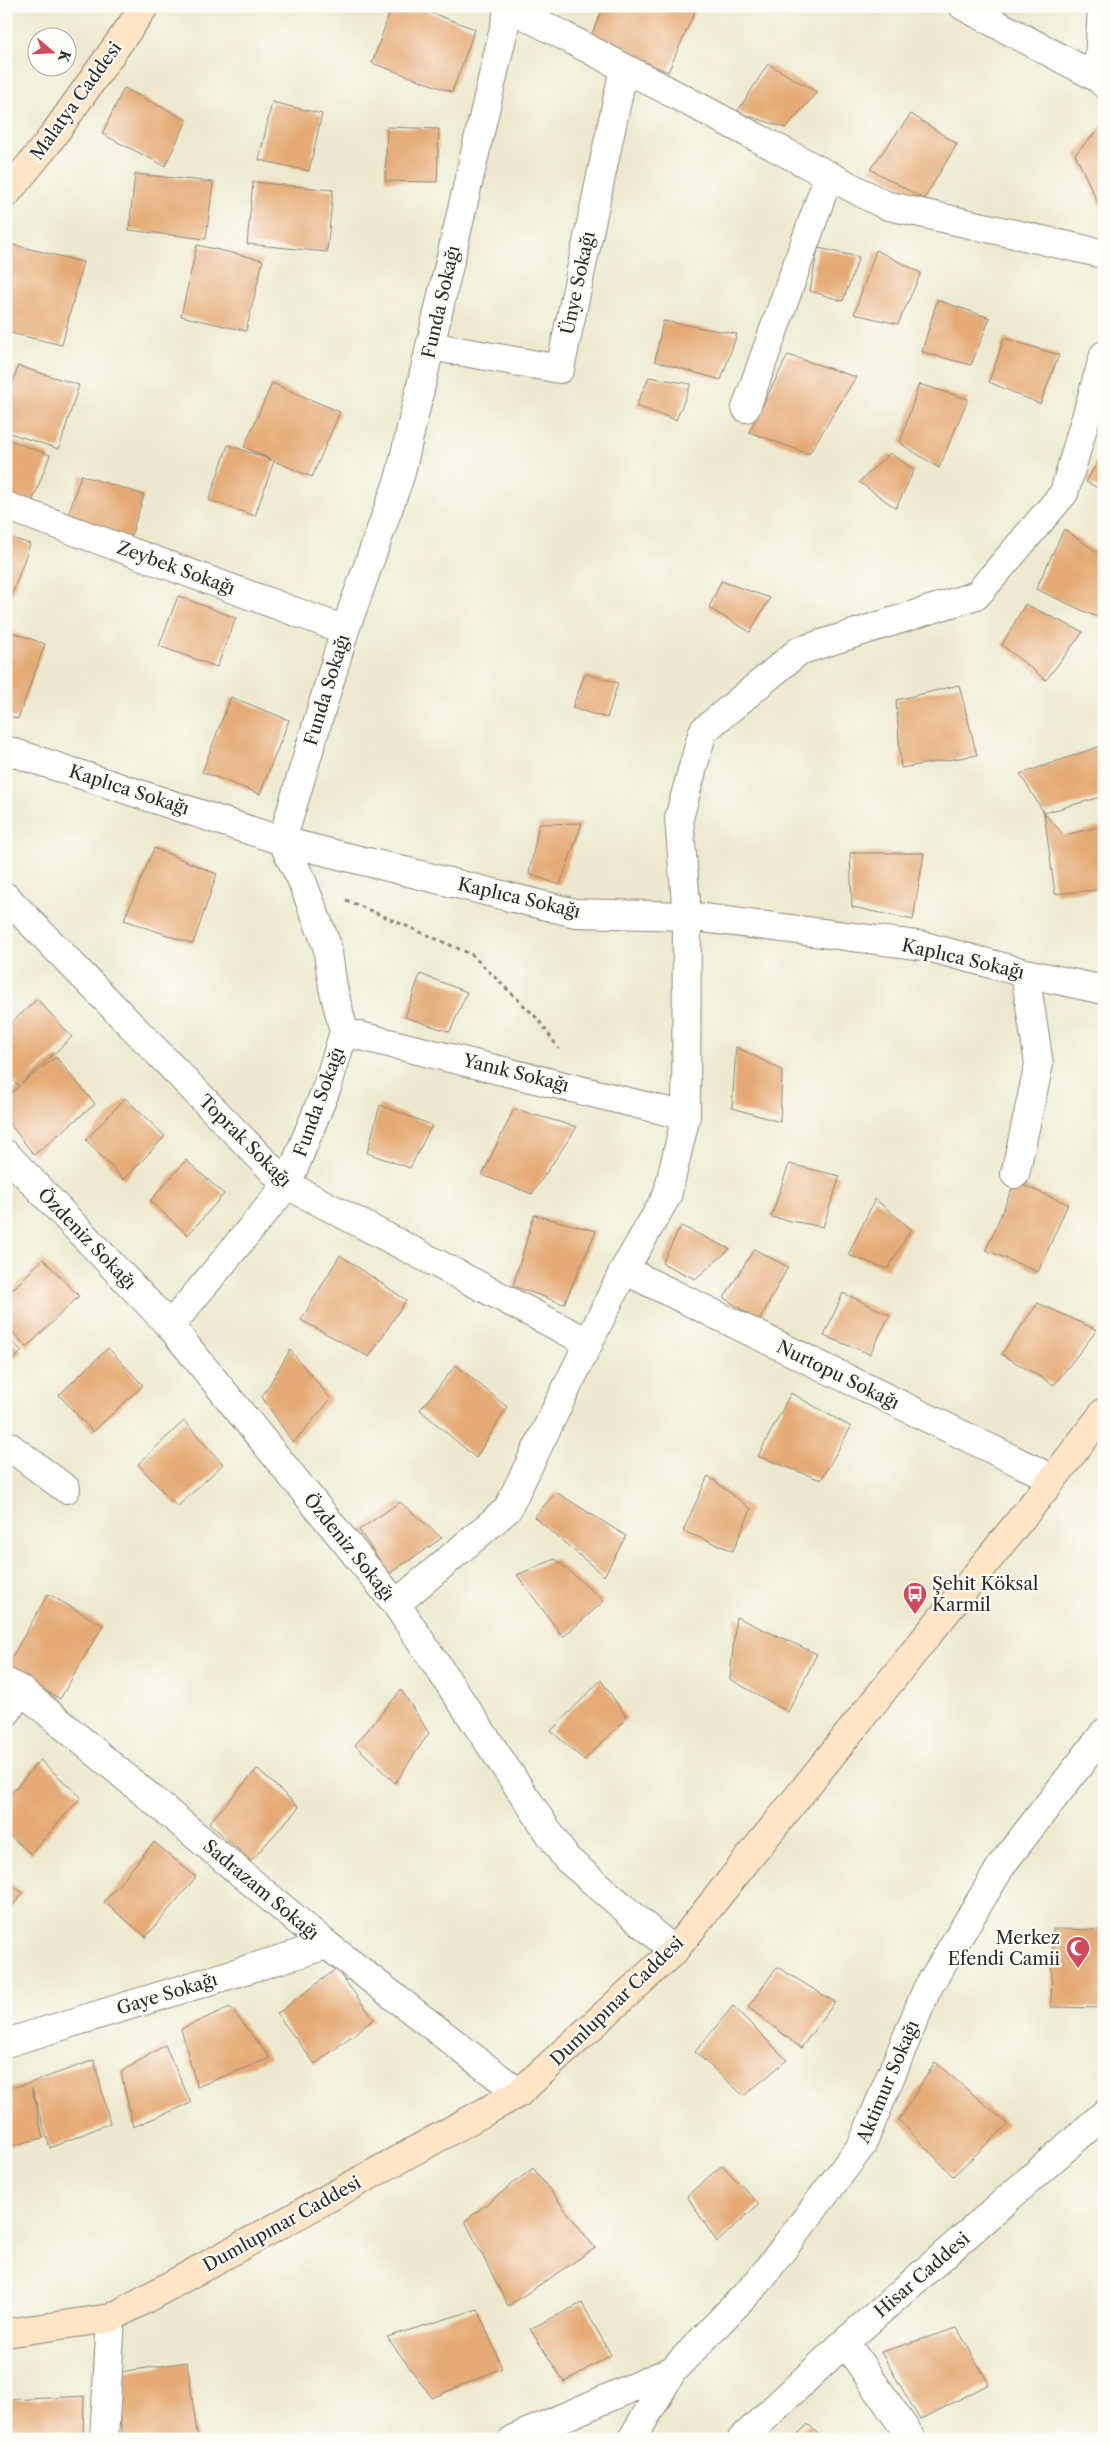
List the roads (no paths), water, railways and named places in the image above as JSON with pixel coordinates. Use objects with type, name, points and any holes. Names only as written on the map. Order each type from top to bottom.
[{"type":"main road","name":"Malatya Caddesi","points":[[6,194],[47,144],[145,6]]},
{"type":"main road","name":"Dumlupınar Caddesi","points":[[6,2333],[111,2318],[519,2093],[674,1951],[1053,1479],[1104,1412]]},
{"type":"street","points":[[963,6],[1101,81],[1102,6]]},
{"type":"street","points":[[508,7],[885,205],[1104,254]]},
{"type":"street","name":"Funda Sokağı","points":[[170,1326],[287,1185],[327,1087],[344,1032],[333,987],[327,946],[302,881],[282,841],[345,630],[400,476],[508,7]]},
{"type":"street","name":"Ünye Sokağı","points":[[430,346],[560,369],[624,68]]},
{"type":"street","points":[[746,408],[829,175]]},
{"type":"street","points":[[396,1604],[507,1510],[624,1270],[667,1196],[686,1116],[687,916],[679,818],[703,731],[799,651],[977,595],[1064,493],[1104,355]]},
{"type":"street","name":"Zeybek Sokağı","points":[[6,506],[345,630]]},
{"type":"street","name":"Kaplıca Sokağı","points":[[6,750],[282,841],[575,913],[687,916],[924,946],[1025,973],[1104,990]]},
{"type":"street","name":"Toprak Sokağı","points":[[6,898],[287,1185],[589,1342]]},
{"type":"street","points":[[1015,1174],[1039,1064],[1025,973]]},
{"type":"street","name":"Yanık Sokağı","points":[[344,1032],[588,1090],[686,1116]]},
{"type":"street","name":"Özdeniz Sokağı","points":[[6,1154],[170,1326],[396,1604],[566,1858],[674,1951]]},
{"type":"street","name":"Nurtopu Sokağı","points":[[624,1270],[1053,1479]]},
{"type":"street","points":[[6,1444],[66,1489]]},
{"type":"street","points":[[6,1714],[14,1686]]},
{"type":"street","name":"Sadrazam Sokağı","points":[[14,1686],[327,1945],[519,2093]]},
{"type":"street","name":"Aktimur Sokağı","points":[[632,2439],[673,2370],[758,2282],[862,2145],[927,1989],[1003,1863],[1104,1733]]},
{"type":"street","name":"Gaye Sokağı","points":[[6,2043],[327,1945]]},
{"type":"street","name":"Hisar Caddesi","points":[[742,2439],[845,2342],[1101,2120]]},
{"type":"street","points":[[104,2439],[111,2318]]},
{"type":"street","points":[[845,2342],[912,2439]]},
{"type":"street","points":[[513,2439],[673,2370]]},
{"type":"place","name":"Şehit Köksal Karmil","points":[[915,1615]]},
{"type":"place","name":"Merkez Efendi Camii","points":[[1078,1969]]}]
